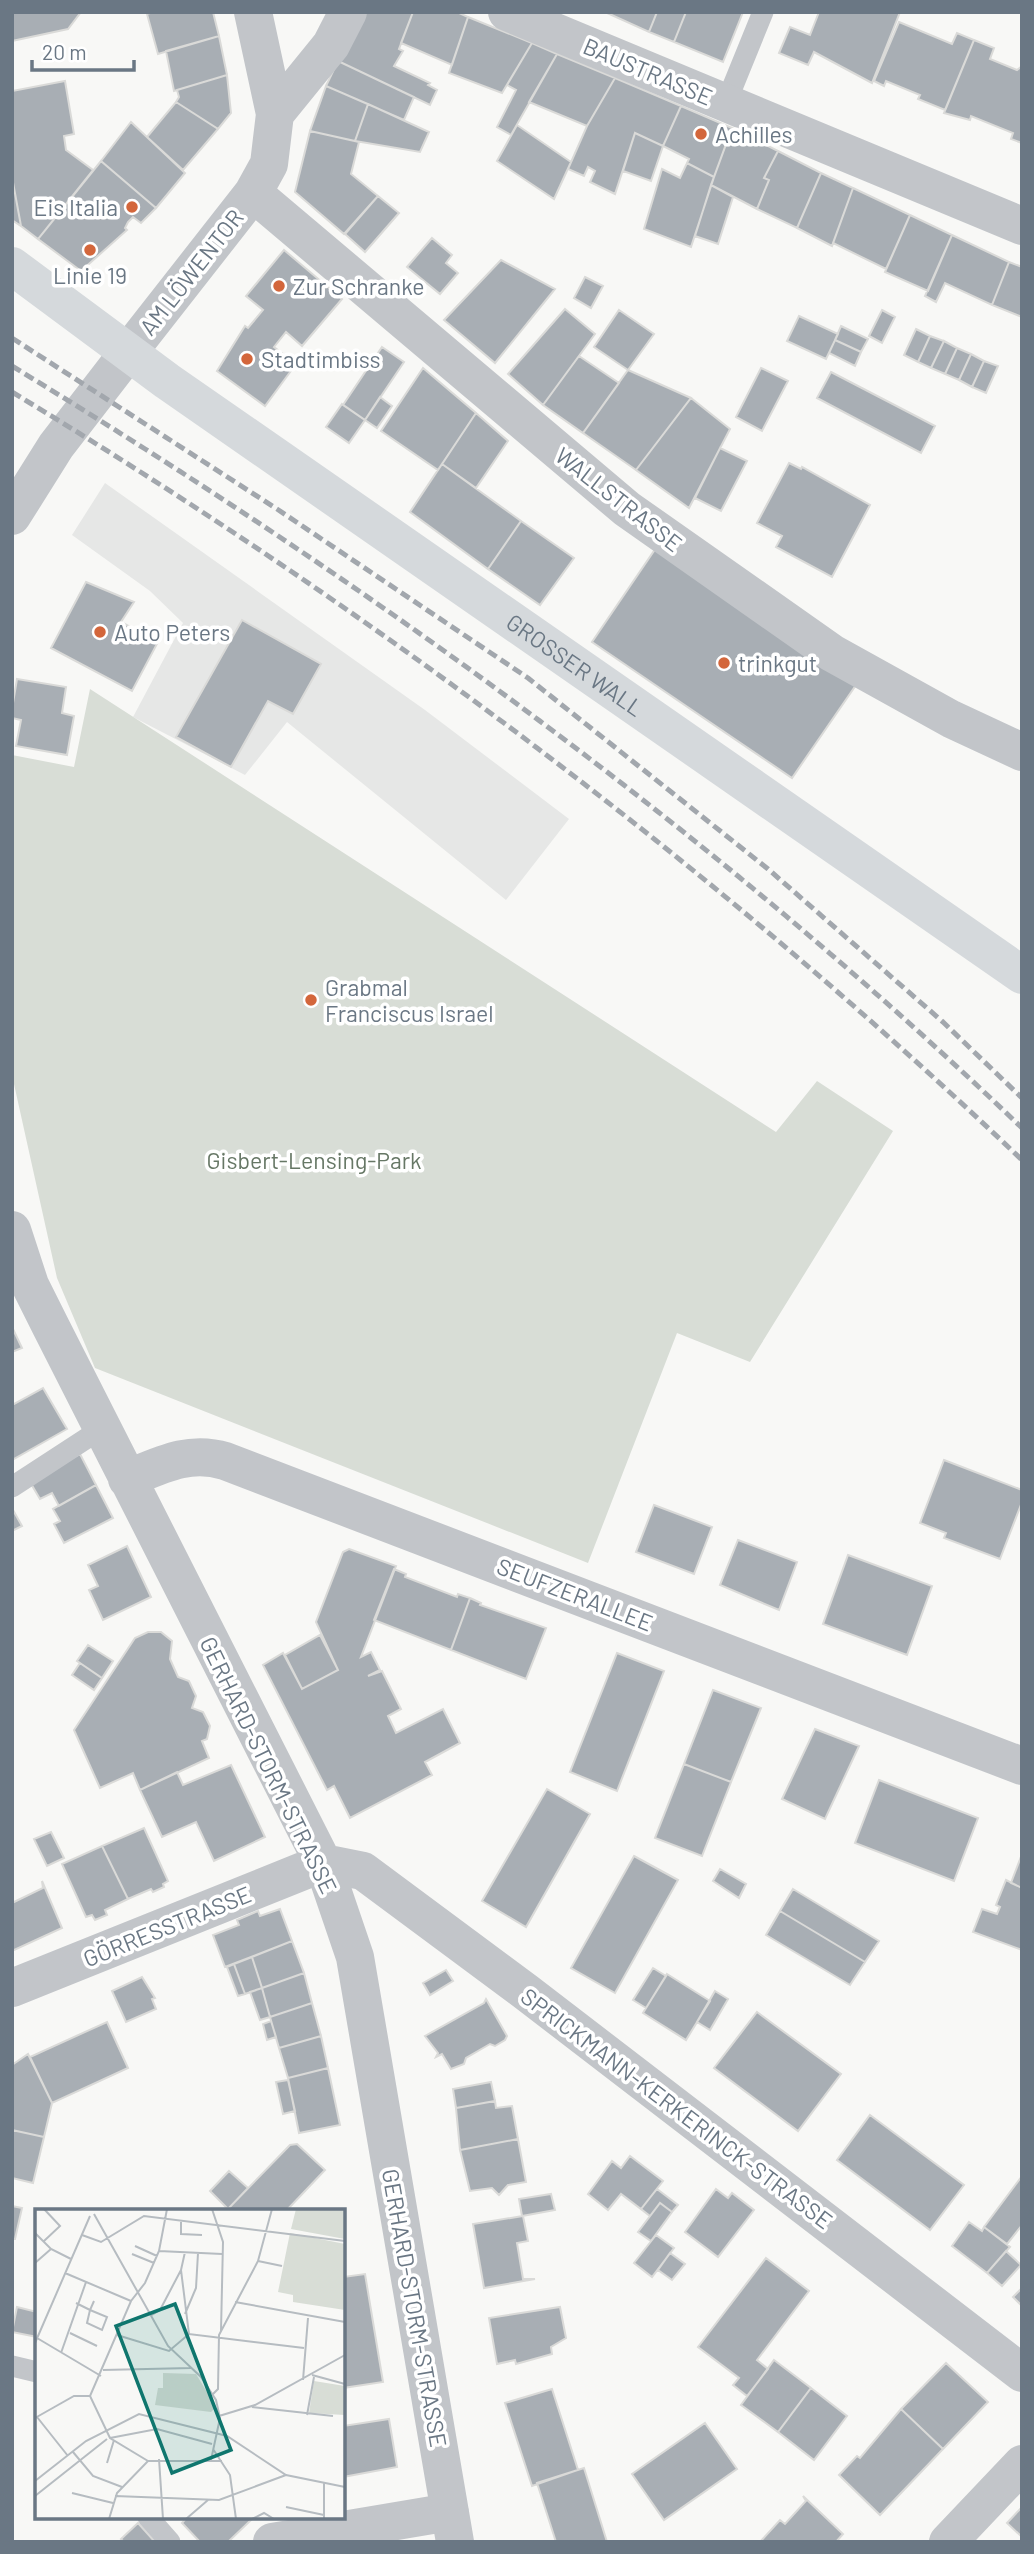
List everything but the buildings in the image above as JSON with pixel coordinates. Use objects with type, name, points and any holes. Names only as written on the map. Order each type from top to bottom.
[{"type":"main road","name":"GROSSER WALL","points":[[12,266],[178,389],[1022,975]]},
{"type":"street","points":[[253,12],[275,114]]},
{"type":"street","points":[[275,114],[331,45],[348,12]]},
{"type":"street","name":"BAUSTRASSE","points":[[507,12],[1022,226]]},
{"type":"street","name":"AM LÖWENTOR","points":[[130,351],[253,193],[269,164],[275,114]]},
{"type":"street","name":"WALLSTRASSE","points":[[253,193],[627,509],[832,653],[951,719],[1022,752]]},
{"type":"street","points":[[12,516],[56,446],[130,351]]},
{"type":"street","name":"GERHARD-STORM-STRASSE","points":[[12,1230],[30,1285],[323,1863],[355,1957],[452,2527]]},
{"type":"street","name":"SEUFZERALLEE","points":[[127,1479],[178,1458],[205,1455],[225,1461],[1022,1766]]},
{"type":"street","name":"GÖRRESSTRASSE","points":[[12,1989],[323,1863]]},
{"type":"street","name":"SPRICKMANN-KERKERINCK-STRASSE","points":[[323,1863],[363,1871],[526,1992],[1022,2373]]},
{"type":"street","points":[[948,2542],[1022,2464]]},
{"type":"street","points":[[272,2542],[452,2527]]},
{"type":"lane","points":[[726,103],[764,12]]},
{"type":"lane","points":[[12,1487],[102,1429]]},
{"type":"lane","points":[[12,2366],[35,2372]]},
{"type":"lane","points":[[150,2519],[170,2542]]},
{"type":"shaded area","points":[[105,483],[425,710],[569,819],[506,900],[287,722],[245,775],[133,717],[183,623],[150,591],[72,535]]},
{"type":"green space","name":"Gisbert-Lensing-Park","points":[[90,689],[776,1132],[817,1081],[893,1131],[750,1362],[677,1333],[588,1563],[95,1368],[57,1278],[12,1075],[12,755],[74,767]]},
{"type":"railway","points":[[12,338],[277,509],[528,678],[768,869],[943,1022],[1022,1098]]},
{"type":"railway","points":[[12,366],[279,537],[538,720],[664,816],[786,916],[906,1020],[1022,1128]]},
{"type":"railway","points":[[12,392],[147,476],[280,564],[410,654],[538,749],[663,846],[786,947],[1022,1160]]},
{"type":"place","name":"Achilles","points":[[701,134]]},
{"type":"place","name":"Eis Italia","points":[[132,207]]},
{"type":"place","name":"Linie 19","points":[[90,250]]},
{"type":"place","name":"Zur Schranke","points":[[279,286]]},
{"type":"place","name":"Stadtimbiss","points":[[247,359]]},
{"type":"place","name":"Auto Peters","points":[[100,632]]},
{"type":"place","name":"trinkgut","points":[[724,663]]},
{"type":"place","name":"Grabmal Franciscus Israel","points":[[311,1000]]}]
